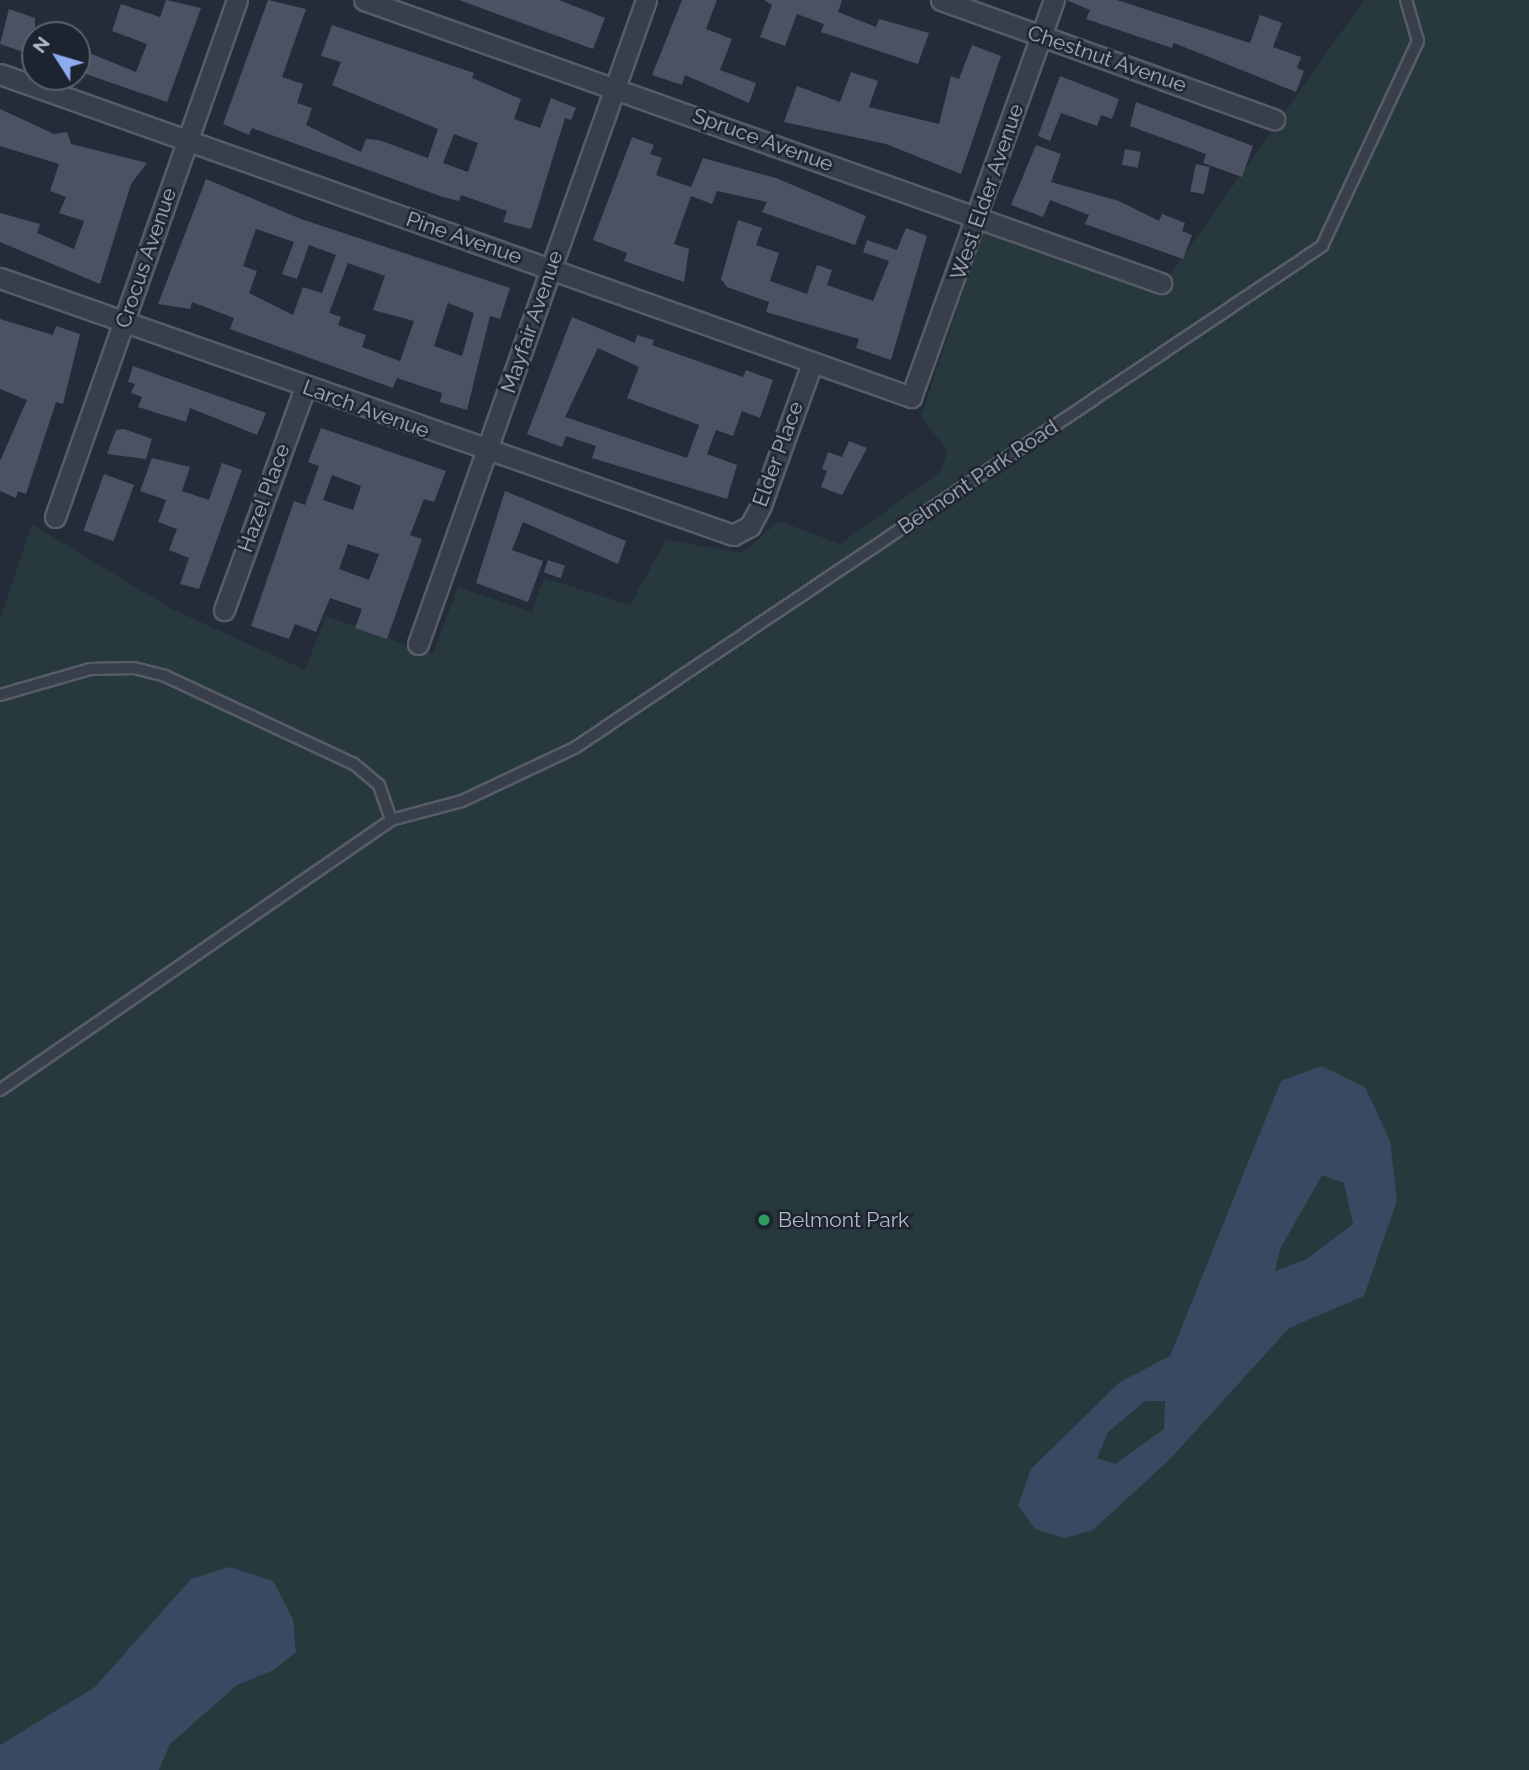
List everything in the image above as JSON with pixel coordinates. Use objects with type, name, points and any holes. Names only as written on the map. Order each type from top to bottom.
[{"type":"street","name":"Crocus Avenue","points":[[55,517],[237,0]]},
{"type":"street","name":"Spruce Avenue","points":[[364,0],[1161,283]]},
{"type":"street","name":"Mayfair Avenue","points":[[418,644],[646,0]]},
{"type":"street","name":"Chestnut Avenue","points":[[941,0],[1273,119]]},
{"type":"street","name":"West Elder Avenue","points":[[917,382],[1054,0]]},
{"type":"street","name":"Pine Avenue","points":[[0,74],[911,397],[917,382]]},
{"type":"street","name":"Larch Avenue","points":[[0,278],[486,451],[733,534]]},
{"type":"street","name":"Elder Place","points":[[733,534],[750,526],[761,505],[812,363]]},
{"type":"street","name":"Hazel Place","points":[[223,610],[305,387]]},
{"type":"lane","name":"Belmont Park Road","points":[[0,1090],[391,820],[462,801],[576,747],[1322,246],[1418,41],[1406,0]]},
{"type":"lane","points":[[0,695],[90,669],[157,674],[354,764],[379,785],[391,820]]},
{"type":"shaded area","name":"Belmont Park","points":[[1364,0],[1529,0],[1529,1770],[0,1770],[0,620],[32,524],[170,608],[305,670],[326,616],[433,654],[458,587],[532,612],[544,578],[630,605],[666,540],[742,553],[779,521],[840,544],[939,473],[948,451],[921,417],[984,229],[1148,290],[1170,275]]},
{"type":"water","points":[[1321,1066],[1365,1087],[1390,1141],[1397,1200],[1364,1296],[1289,1328],[1170,1459],[1093,1530],[1065,1538],[1035,1529],[1018,1505],[1031,1469],[1120,1382],[1170,1356],[1281,1081]],"holes":[[[1322,1175],[1344,1183],[1353,1224],[1307,1259],[1275,1271],[1280,1249]],[[1145,1401],[1165,1401],[1164,1429],[1115,1464],[1097,1458],[1108,1432]]]},
{"type":"water","points":[[229,1567],[273,1581],[293,1619],[296,1652],[274,1670],[237,1685],[170,1744],[159,1770],[0,1770],[0,1745],[95,1687],[191,1579]]},
{"type":"building","points":[[166,0],[201,8],[167,102],[91,76],[91,54],[136,72],[147,44],[112,31],[121,4],[160,17]]},
{"type":"building","points":[[268,0],[306,9],[282,77],[303,84],[297,103],[312,108],[306,125],[361,152],[366,139],[379,140],[428,158],[438,129],[332,85],[341,62],[321,56],[332,25],[474,73],[472,78],[521,99],[514,119],[540,128],[551,98],[576,108],[571,120],[565,118],[531,229],[503,222],[507,211],[461,195],[459,201],[443,197],[252,128],[249,135],[223,124]],"holes":[[[454,134],[478,143],[468,172],[443,163]]]},
{"type":"building","points":[[459,0],[559,0],[605,18],[593,49]]},
{"type":"building","points":[[682,0],[717,0],[706,29],[732,39],[720,70],[756,83],[749,103],[685,75],[682,85],[652,75]]},
{"type":"building","points":[[764,0],[842,0],[838,12],[876,27],[879,19],[929,33],[918,64],[821,32],[824,24],[797,14],[785,46],[760,37],[772,5]]},
{"type":"building","points":[[1066,0],[1117,0],[1250,43],[1260,15],[1282,23],[1273,47],[1301,57],[1297,68],[1304,71],[1296,92],[1174,43],[1172,48],[1086,19],[1090,10]]},
{"type":"building","points":[[9,9],[35,18],[35,21],[21,21],[21,51],[0,44]]},
{"type":"building","points":[[972,45],[1001,56],[961,174],[886,144],[784,122],[797,86],[840,102],[851,72],[878,81],[869,107],[939,124],[951,76],[959,79]]},
{"type":"building","points":[[1060,76],[1119,99],[1112,119],[1101,115],[1097,126],[1061,113],[1050,141],[1038,136]]},
{"type":"building","points":[[1136,102],[1253,146],[1242,177],[1203,163],[1206,154],[1130,126]]},
{"type":"building","points":[[0,109],[54,134],[67,132],[71,144],[147,163],[131,184],[100,284],[0,242],[0,213],[40,224],[37,233],[74,249],[84,221],[59,213],[66,197],[50,191],[59,164],[0,146]]},
{"type":"building","points":[[632,137],[654,145],[650,154],[662,158],[656,175],[691,187],[703,158],[776,178],[866,216],[855,245],[762,212],[767,202],[717,191],[712,204],[691,196],[674,244],[689,249],[684,282],[624,261],[627,253],[593,240]]},
{"type":"building","points":[[1036,145],[1061,154],[1051,182],[1119,201],[1159,221],[1162,214],[1185,223],[1182,231],[1192,235],[1183,259],[1085,224],[1089,215],[1050,200],[1043,217],[1011,205]]},
{"type":"building","points":[[1125,149],[1141,152],[1138,168],[1122,165]]},
{"type":"building","points":[[1196,164],[1210,167],[1204,194],[1190,191]]},
{"type":"building","points":[[206,179],[301,219],[510,288],[500,319],[490,316],[467,410],[440,402],[442,393],[397,378],[393,388],[230,329],[234,318],[192,302],[190,309],[158,304]],"holes":[[[256,229],[294,242],[282,274],[297,279],[309,245],[336,255],[322,293],[303,287],[293,315],[249,293],[257,271],[243,266]],[[348,263],[385,276],[373,310],[414,321],[400,361],[362,347],[366,335],[338,325],[341,317],[329,313]],[[448,303],[474,313],[462,356],[434,346]]]},
{"type":"building","points":[[738,220],[762,228],[756,245],[779,253],[770,281],[807,294],[817,265],[832,270],[827,285],[873,301],[889,261],[863,252],[867,240],[897,250],[906,228],[927,236],[891,360],[856,348],[859,339],[766,312],[769,302],[727,287],[721,279]]},
{"type":"building","points":[[572,317],[635,343],[637,335],[654,340],[652,345],[743,377],[746,370],[773,380],[760,418],[742,411],[733,436],[716,430],[707,454],[737,465],[727,499],[592,458],[596,446],[566,436],[562,447],[527,434]],"holes":[[[598,348],[639,367],[627,398],[699,425],[687,458],[565,417]]]},
{"type":"building","points":[[0,319],[53,335],[56,326],[80,334],[63,404],[56,402],[26,494],[18,491],[16,498],[0,491],[0,461],[27,400],[0,389]]},
{"type":"building","points":[[133,366],[266,413],[257,435],[190,408],[186,422],[138,407],[142,397],[131,393],[135,384],[128,382]]},
{"type":"building","points":[[321,428],[446,471],[434,502],[424,499],[410,535],[422,539],[387,639],[355,628],[362,609],[330,598],[316,632],[295,624],[289,639],[251,626],[294,501],[305,505],[319,466],[308,462]],"holes":[[[332,475],[361,486],[353,510],[323,500]],[[348,544],[379,554],[369,580],[339,569]]]},
{"type":"building","points":[[124,429],[152,439],[146,459],[107,454],[116,430]]},
{"type":"building","points":[[849,441],[867,448],[842,495],[821,487],[827,471],[822,469],[828,452],[842,457]]},
{"type":"building","points":[[152,458],[190,467],[182,491],[209,500],[222,463],[242,470],[199,589],[180,584],[189,558],[169,550],[177,529],[158,522],[166,500],[140,491]]},
{"type":"building","points":[[104,474],[134,485],[114,541],[83,530]]},
{"type":"building","points":[[505,491],[626,541],[618,564],[523,522],[512,550],[543,561],[528,602],[476,583]]},
{"type":"building","points":[[548,560],[565,566],[561,578],[544,572]]},
{"type":"place","name":"Belmont Park","points":[[764,1220]]}]
